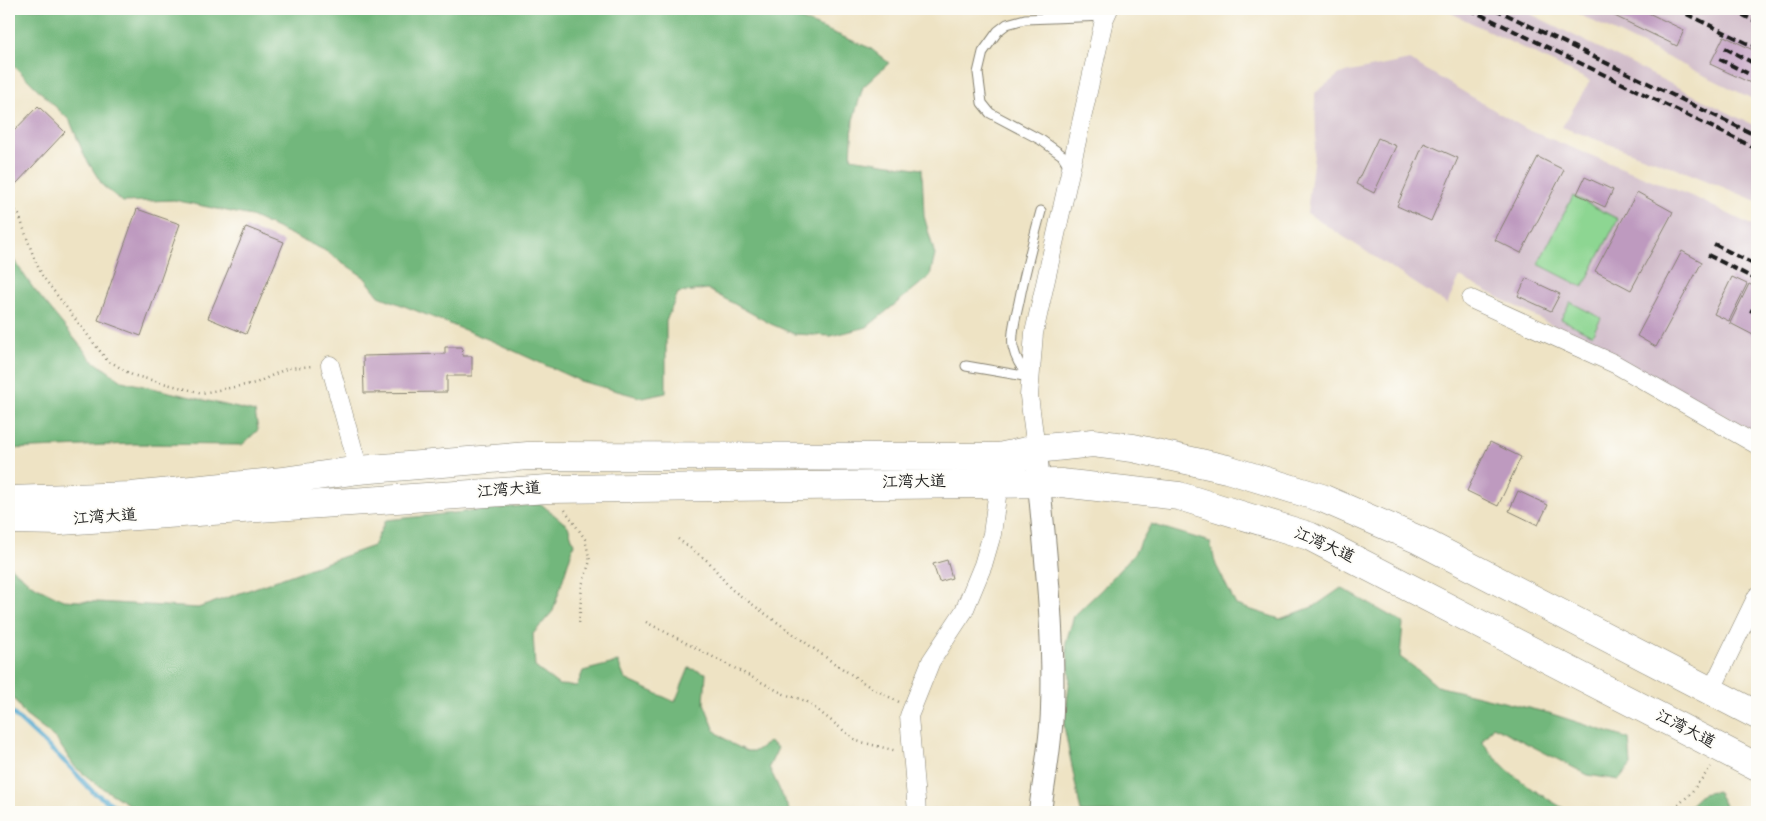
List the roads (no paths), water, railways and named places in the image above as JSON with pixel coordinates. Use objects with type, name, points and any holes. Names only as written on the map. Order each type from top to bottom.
[{"type":"highway","name":"江湾大道","points":[[9,500],[131,496],[282,481],[359,470],[528,456],[1000,457],[1036,449],[1093,443],[1133,448],[1227,469],[1322,498],[1419,540],[1757,715]]},
{"type":"highway","name":"江湾大道","points":[[9,520],[61,521],[548,489],[1038,482],[1179,496],[1309,536],[1757,767]]},
{"type":"street","points":[[1040,812],[1052,712],[1052,664],[1050,610],[1036,449],[1029,396],[1030,377],[1034,333],[1107,13]]},
{"type":"street","points":[[1472,299],[1615,364],[1757,445]]},
{"type":"street","points":[[330,365],[359,470]]},
{"type":"street","points":[[917,812],[908,716],[931,661],[964,610],[983,565],[992,534],[999,482],[1036,449]]},
{"type":"street","points":[[1711,691],[1757,596]]},
{"type":"lane","points":[[1071,169],[1062,155],[1040,140],[990,113],[982,103],[978,73],[983,52],[998,30],[1007,24],[1025,19],[1107,13]]},
{"type":"lane","points":[[1030,377],[1023,371],[1018,362],[1013,346],[1013,328],[1041,211]]},
{"type":"lane","points":[[966,366],[1030,377]]},
{"type":"waterway","points":[[9,708],[93,792],[124,812]]},
{"type":"railway","points":[[1469,9],[1757,149]]},
{"type":"railway","points":[[1495,9],[1757,136]]},
{"type":"railway","points":[[1676,9],[1757,48]]},
{"type":"railway","points":[[1731,9],[1757,22]]},
{"type":"railway","points":[[1725,48],[1757,65]]},
{"type":"railway","points":[[1719,59],[1757,78]]},
{"type":"railway","points":[[1714,244],[1757,266]]},
{"type":"railway","points":[[1708,255],[1757,280]]},
{"type":"railway","points":[[1750,310],[1757,313]]}]
